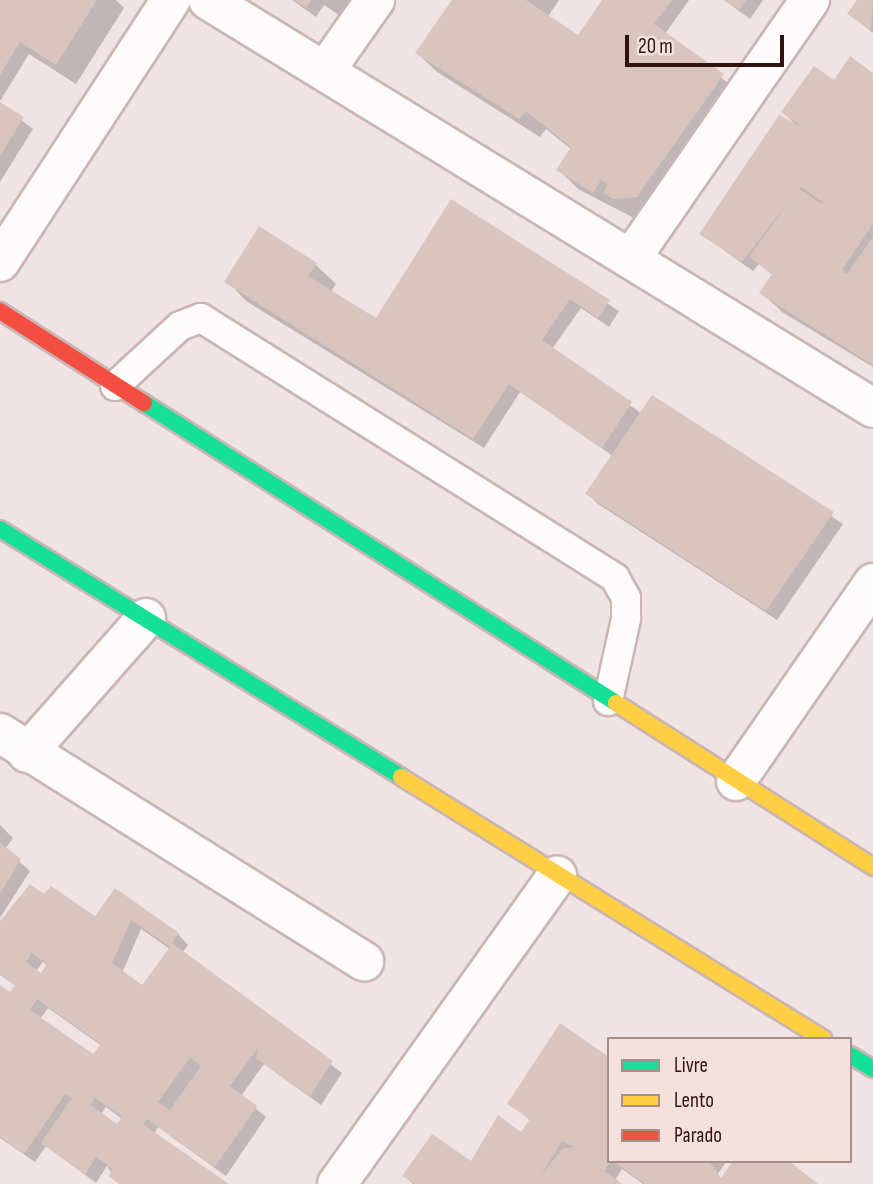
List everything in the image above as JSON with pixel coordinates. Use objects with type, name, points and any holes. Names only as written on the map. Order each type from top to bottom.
[{"type":"street","points":[[0,262],[171,0]]},
{"type":"street","points":[[208,0],[632,257],[873,408]]},
{"type":"street","points":[[325,71],[375,0]]},
{"type":"street","points":[[632,257],[810,0]]},
{"type":"street","points":[[0,311],[608,701],[873,867]]},
{"type":"street","points":[[0,529],[820,1037]]},
{"type":"street","points":[[736,781],[873,583]]},
{"type":"street","points":[[146,618],[14,743],[364,961]]},
{"type":"street","points":[[337,1184],[557,876]]},
{"type":"street","points":[[852,1056],[873,1069]]},
{"type":"lane","points":[[114,386],[180,326],[201,318],[615,578],[626,598],[626,619],[608,701]]},
{"type":"building","points":[[0,0],[97,0],[56,65],[20,42],[0,75]]},
{"type":"building","points":[[294,0],[311,0],[306,8]]},
{"type":"building","points":[[452,0],[526,0],[578,35],[602,0],[672,0],[654,24],[724,74],[637,197],[613,199],[603,193],[608,185],[601,180],[593,193],[556,170],[571,147],[526,111],[519,119],[415,53]]},
{"type":"building","points":[[725,0],[746,0],[739,10]]},
{"type":"building","points":[[857,0],[873,0],[871,30],[847,14]]},
{"type":"building","points":[[850,56],[873,73],[873,224],[842,270],[847,274],[873,237],[873,365],[759,293],[772,274],[749,257],[790,200],[742,262],[699,234],[779,115],[802,127],[781,112],[814,66],[834,80]],"holes":[[[801,187],[823,202],[822,204],[800,189]]]},
{"type":"building","points":[[0,102],[24,117],[0,156]]},
{"type":"building","points":[[451,199],[610,300],[598,318],[570,299],[542,340],[632,402],[602,448],[509,384],[473,439],[224,282],[259,226],[317,263],[308,276],[376,318]]},
{"type":"building","points":[[652,395],[834,512],[766,611],[585,494]]},
{"type":"building","points":[[0,843],[21,859],[0,894]]},
{"type":"building","points":[[30,884],[44,894],[51,886],[95,916],[115,888],[179,933],[172,943],[333,1061],[310,1096],[256,1058],[258,1048],[230,1086],[257,1106],[215,1167],[147,1119],[143,1124],[229,1184],[119,1184],[108,1176],[113,1169],[96,1157],[85,1174],[41,1143],[72,1098],[65,1094],[24,1154],[0,1137],[0,985],[10,992],[15,985],[0,974],[0,921]],"holes":[[[131,920],[170,947],[142,985],[112,963]],[[32,953],[47,964],[41,973],[26,962]],[[37,999],[101,1044],[93,1054],[30,1010]],[[190,1058],[201,1066],[170,1110],[158,1102]],[[95,1098],[122,1117],[117,1124],[91,1105]]]},
{"type":"building","points":[[560,1023],[607,1056],[607,1163],[610,1163],[604,1171],[623,1184],[415,1184],[402,1176],[432,1134],[471,1161],[498,1115],[521,1132],[530,1119],[507,1104]],"holes":[[[562,1141],[575,1147],[562,1149],[540,1177]]]},
{"type":"building","points":[[616,1163],[710,1163],[721,1178],[732,1163],[792,1163],[818,1184],[645,1184]]},
{"type":"traffic: fast","points":[[144,403],[616,703]]},
{"type":"traffic: fast","points":[[0,529],[401,777]]},
{"type":"traffic: fast","points":[[852,1056],[873,1069]]},
{"type":"traffic: slow","points":[[616,703],[873,867]]},
{"type":"traffic: slow","points":[[401,777],[820,1037]]},
{"type":"traffic: jam","points":[[0,311],[144,403]]}]
